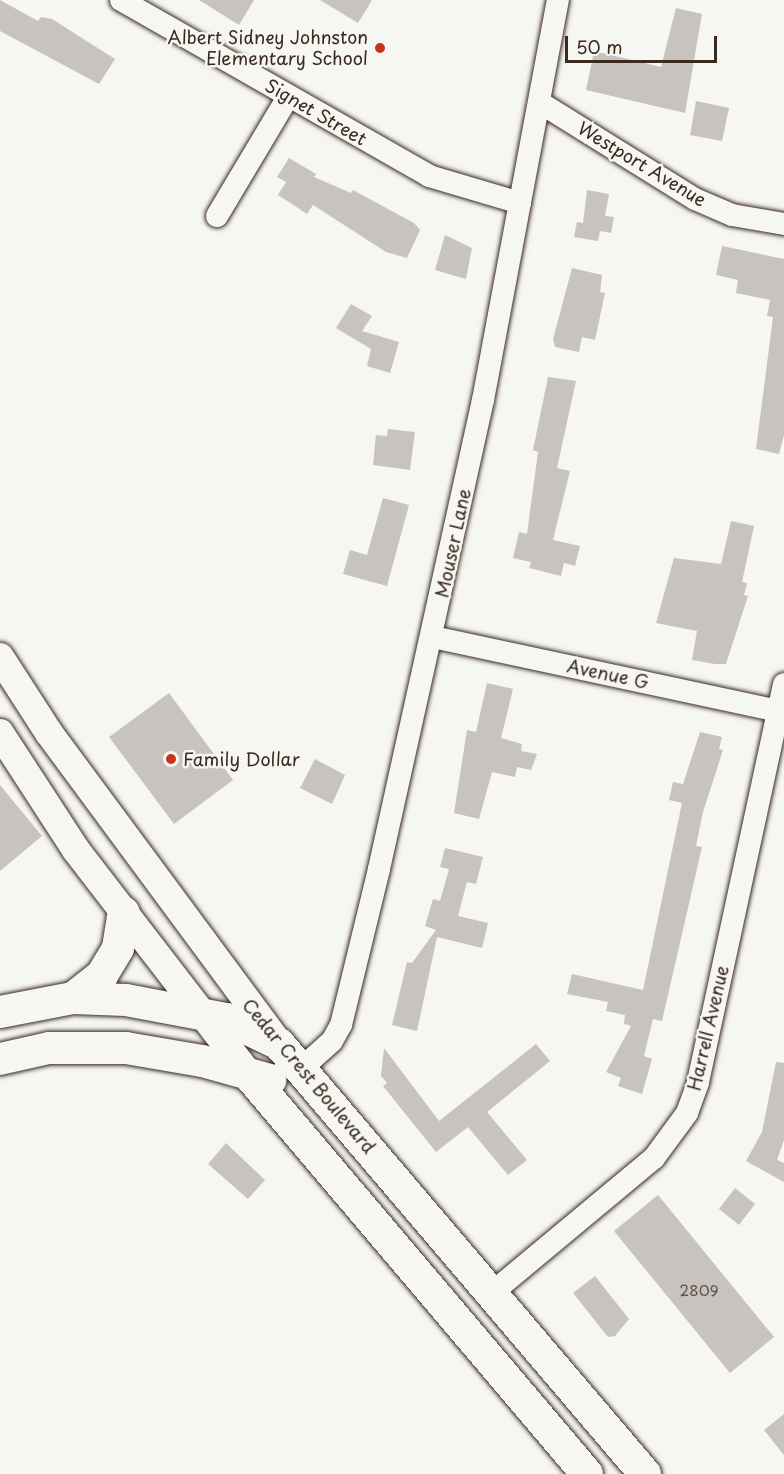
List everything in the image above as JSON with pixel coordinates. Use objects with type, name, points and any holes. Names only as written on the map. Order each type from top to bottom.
[{"type":"main road","points":[[73,998],[102,975],[118,948],[124,912]]},
{"type":"main road","points":[[0,1012],[73,998],[126,1000],[200,1012],[279,1044]]},
{"type":"main road","name":"Cedar Crest Boulevard","points":[[279,1044],[493,1292],[645,1474]]},
{"type":"main road","points":[[0,1059],[49,1048],[126,1048],[271,1081],[289,1079],[302,1068]]},
{"type":"main road","points":[[249,1075],[587,1474]]},
{"type":"main road","points":[[457,1321],[493,1292]]},
{"type":"street","name":"Signet Street","points":[[121,0],[429,176],[520,203]]},
{"type":"street","name":"Mouser Lane","points":[[302,1068],[332,1041],[340,1024],[433,637],[520,203],[558,0]]},
{"type":"street","points":[[217,216],[288,97]]},
{"type":"street","name":"Westport Avenue","points":[[539,102],[695,199],[732,215],[784,224]]},
{"type":"street","name":"Avenue G","points":[[433,637],[781,712]]},
{"type":"street","name":"Cedar Crest Boulevard","points":[[0,657],[49,733],[279,1044]]},
{"type":"street","name":"Harrell Avenue","points":[[493,1292],[654,1158],[687,1113],[698,1082],[781,712],[784,684]]},
{"type":"street","points":[[49,733],[8,744],[76,850],[249,1075]]},
{"type":"street","points":[[76,850],[114,823]]},
{"type":"building","points":[[0,0],[38,21],[41,17],[52,19],[115,59],[99,84],[0,31]]},
{"type":"building","points":[[199,0],[254,0],[239,25]]},
{"type":"building","points":[[320,0],[372,0],[358,23]]},
{"type":"building","points":[[676,8],[702,14],[685,113],[586,90],[594,51],[661,67]]},
{"type":"building","points":[[696,101],[729,108],[722,141],[690,135]]},
{"type":"building","points":[[289,158],[316,174],[314,177],[351,193],[353,190],[414,223],[420,230],[407,258],[386,252],[313,205],[307,214],[278,195],[286,182],[277,177]]},
{"type":"building","points":[[587,190],[609,194],[605,216],[614,217],[611,233],[600,231],[598,241],[574,237],[577,222],[583,223]]},
{"type":"building","points":[[445,235],[472,248],[466,279],[435,270]]},
{"type":"building","points":[[722,246],[784,259],[784,435],[779,454],[756,449],[773,317],[767,316],[770,300],[736,293],[738,280],[716,275]]},
{"type":"building","points":[[572,268],[602,275],[600,292],[605,293],[595,340],[582,337],[579,352],[555,347],[553,339]]},
{"type":"building","points":[[351,304],[372,316],[362,331],[399,342],[390,373],[367,366],[371,349],[336,328]]},
{"type":"building","points":[[548,377],[576,381],[557,468],[570,471],[553,540],[580,546],[575,566],[564,563],[561,576],[529,568],[531,562],[513,558],[519,532],[527,534],[538,452],[533,450]]},
{"type":"building","points":[[388,429],[415,432],[410,470],[373,465],[376,435],[387,436]]},
{"type":"building","points":[[383,498],[409,505],[387,586],[343,574],[350,550],[367,555]]},
{"type":"building","points":[[731,521],[754,526],[742,582],[747,583],[744,595],[748,596],[726,664],[692,660],[697,631],[656,623],[674,558],[721,564]]},
{"type":"building","points":[[487,683],[513,689],[501,738],[522,744],[521,751],[537,754],[531,770],[517,767],[515,777],[492,772],[479,819],[454,813],[467,730],[476,732]]},
{"type":"building","name":"Family Dollar","points":[[169,693],[233,780],[174,824],[109,737]]},
{"type":"building","points":[[700,732],[722,737],[719,749],[723,750],[703,812],[696,846],[702,847],[662,1021],[653,1019],[644,1056],[652,1059],[642,1094],[618,1086],[621,1078],[606,1072],[631,1026],[624,1024],[625,1015],[606,1011],[608,1002],[567,994],[572,974],[643,990],[682,803],[669,800],[673,782],[683,784]]},
{"type":"building","points":[[315,759],[345,775],[332,804],[300,788]]},
{"type":"building","points":[[0,785],[42,836],[0,871]]},
{"type":"building","points":[[445,848],[483,857],[476,884],[467,882],[458,916],[488,923],[482,948],[437,937],[417,1031],[392,1025],[407,962],[412,963],[436,930],[425,926],[433,899],[440,901],[449,869],[440,867]]},
{"type":"building","points":[[536,1044],[550,1061],[487,1112],[527,1160],[508,1175],[468,1127],[436,1152],[383,1086],[387,1083],[381,1076],[384,1048],[439,1121]]},
{"type":"building","points":[[776,1062],[784,1063],[784,1140],[777,1160],[784,1163],[784,1182],[746,1161],[762,1132]]},
{"type":"building","points":[[226,1143],[265,1180],[248,1199],[208,1164]]},
{"type":"building","points":[[735,1188],[755,1204],[739,1225],[719,1209]]},
{"type":"building","points":[[658,1195],[774,1337],[730,1373],[614,1231]]},
{"type":"building","points":[[595,1276],[629,1319],[615,1336],[608,1337],[573,1293]]},
{"type":"building","points":[[784,1414],[784,1455],[764,1430]]},
{"type":"place","name":"Albert Sidney Johnston Elementary School","points":[[380,48]]},
{"type":"place","name":"Family Dollar","points":[[171,759]]}]
